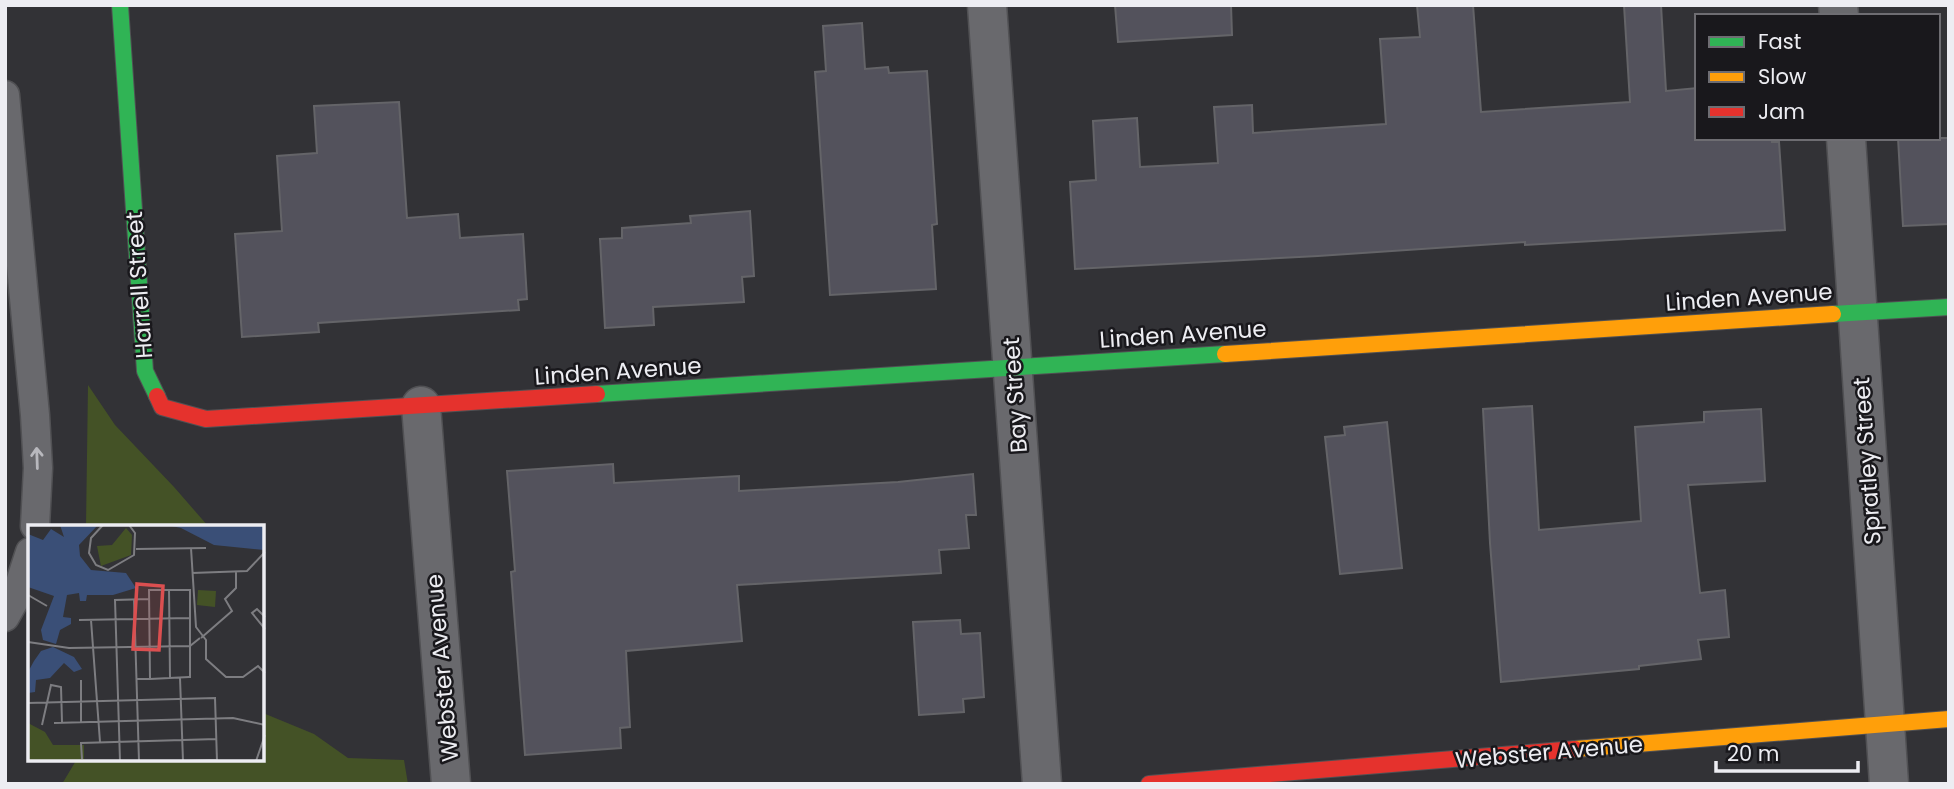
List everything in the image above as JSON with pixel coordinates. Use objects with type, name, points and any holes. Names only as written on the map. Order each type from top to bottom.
[{"type":"street","name":"Harrell Street","points":[[120,5],[145,371],[162,407],[205,419],[421,407]]},
{"type":"street","name":"Bay Street","points":[[987,5],[1042,784]]},
{"type":"street","name":"Spratley Street","points":[[1846,140],[1889,784]]},
{"type":"street","name":"Linden Avenue","points":[[421,407],[1949,307]]},
{"type":"street","name":"Webster Avenue","points":[[421,407],[451,784]]},
{"type":"street","name":"Webster Avenue","points":[[1149,784],[1949,719]]},
{"type":"lane","points":[[5,95],[35,415],[38,468],[35,525]]},
{"type":"lane","points":[[5,617],[14,601],[28,558]]},
{"type":"green space","points":[[88,385],[115,425],[207,525],[86,525]]},
{"type":"green space","points":[[264,713],[314,734],[348,758],[404,760],[408,784],[62,784],[76,761],[264,761]]},
{"type":"building","points":[[1115,5],[1231,5],[1232,35],[1118,42]]},
{"type":"building","points":[[1417,5],[1473,5],[1481,112],[1630,102],[1624,5],[1661,5],[1666,91],[1695,88],[1695,140],[1779,142],[1785,230],[1525,245],[1525,242],[1075,269],[1070,182],[1096,180],[1093,121],[1137,118],[1140,167],[1218,163],[1214,107],[1252,105],[1253,133],[1386,124],[1380,39],[1420,37]]},
{"type":"building","points":[[862,23],[865,69],[888,67],[889,73],[927,71],[937,224],[932,225],[936,289],[830,295],[815,72],[826,71],[823,26]]},
{"type":"building","points":[[399,102],[407,218],[458,214],[460,238],[523,234],[527,299],[518,300],[519,310],[318,323],[319,332],[242,337],[235,234],[282,231],[277,156],[317,153],[314,106]]},
{"type":"building","points":[[1949,138],[1949,224],[1903,226],[1898,140]]},
{"type":"building","points":[[750,211],[754,276],[742,277],[744,302],[653,307],[654,325],[605,328],[600,239],[622,238],[622,228],[691,223],[690,216]]},
{"type":"building","points":[[1532,406],[1539,530],[1641,521],[1635,427],[1704,422],[1704,412],[1761,409],[1765,481],[1688,485],[1700,593],[1725,590],[1729,637],[1698,640],[1701,659],[1639,666],[1639,669],[1501,682],[1483,409]]},
{"type":"building","points":[[1387,422],[1402,568],[1340,574],[1325,437],[1345,435],[1344,427]]},
{"type":"building","points":[[613,464],[614,483],[739,476],[739,491],[898,482],[973,474],[976,515],[966,515],[969,548],[939,550],[941,573],[737,585],[742,641],[626,651],[630,727],[620,728],[621,748],[525,755],[511,572],[515,571],[507,471]]},
{"type":"building","points":[[960,620],[961,634],[980,633],[984,697],[963,699],[964,712],[919,715],[913,622]]},
{"type":"traffic: fast","points":[[120,5],[145,371],[157,396]]},
{"type":"traffic: fast","points":[[1833,314],[1949,307]]},
{"type":"traffic: fast","points":[[597,394],[1225,354]]},
{"type":"traffic: slow","points":[[1225,354],[1833,314]]},
{"type":"traffic: slow","points":[[1575,749],[1949,719]]},
{"type":"traffic: jam","points":[[157,396],[162,407],[206,419],[597,394]]},
{"type":"traffic: jam","points":[[1149,784],[1575,749]]}]
